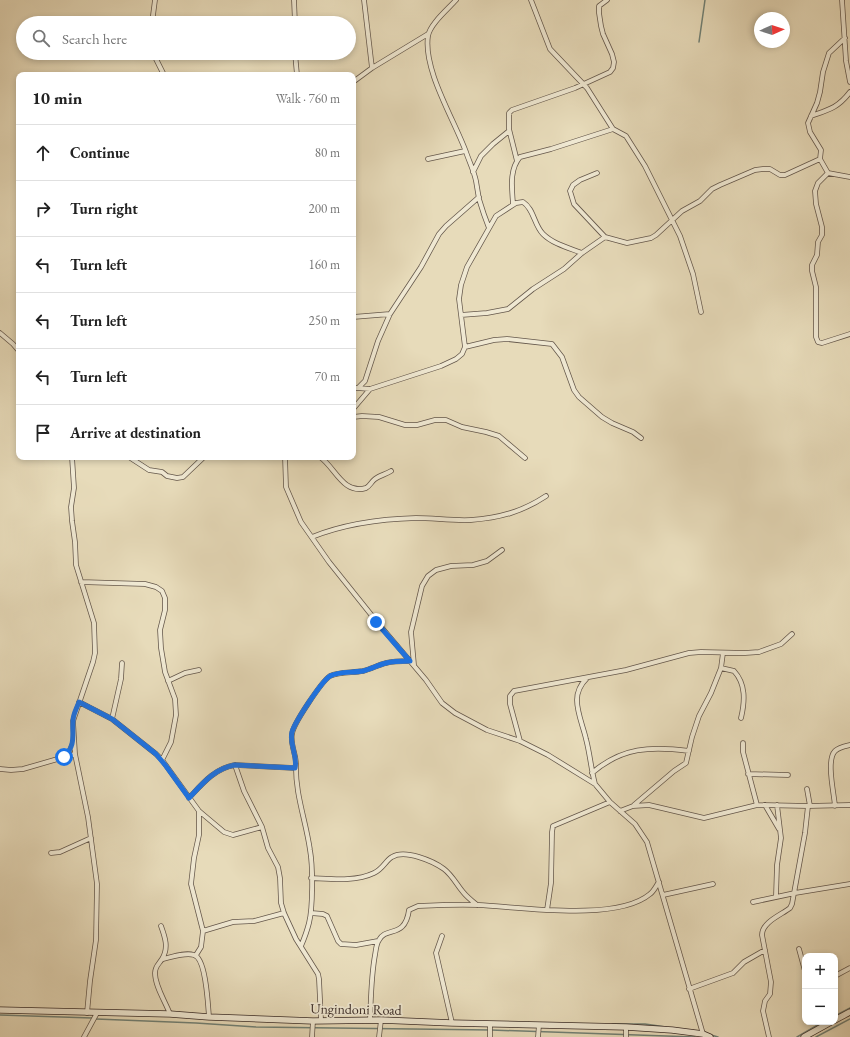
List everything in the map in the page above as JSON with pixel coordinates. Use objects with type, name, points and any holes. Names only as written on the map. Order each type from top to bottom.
[{"type":"main road","name":"Ungindoni Road","points":[[0,1010],[170,1014],[312,1021],[381,1020],[626,1027],[672,1030],[703,1034],[710,1037]]},
{"type":"main road","points":[[838,1018],[850,1012]]},
{"type":"main road","points":[[804,1037],[825,1025]]},
{"type":"street","points":[[153,16],[155,0]]},
{"type":"street","points":[[294,0],[295,16]]},
{"type":"street","points":[[364,0],[372,68]]},
{"type":"street","points":[[356,80],[372,68],[428,34],[437,20],[456,0]]},
{"type":"street","points":[[531,0],[550,49],[583,84],[596,101],[613,129],[626,136],[645,166],[672,219],[686,251],[701,312]]},
{"type":"street","points":[[516,161],[509,131],[509,113],[512,110],[575,88],[604,76],[613,68],[614,62],[612,54],[603,34],[599,13],[600,6],[607,0]]},
{"type":"street","points":[[842,0],[846,61],[850,82]]},
{"type":"street","points":[[428,34],[429,62],[476,180],[479,197],[489,228]]},
{"type":"street","points":[[845,38],[829,53],[826,60],[820,92],[808,123],[808,127],[821,150],[820,159],[828,173],[850,178]]},
{"type":"street","points":[[157,60],[162,72]]},
{"type":"street","points":[[295,60],[296,72]]},
{"type":"street","points":[[811,116],[827,112],[845,99],[850,92]]},
{"type":"street","points":[[513,204],[512,178],[516,161],[520,157],[551,149],[613,129]]},
{"type":"street","points":[[473,172],[481,156],[509,131]]},
{"type":"street","points":[[428,159],[465,151]]},
{"type":"street","points":[[597,173],[573,185],[570,191],[574,204],[605,237],[627,243],[651,238],[682,211],[700,201],[712,189],[720,184],[755,170],[770,169],[780,175],[785,175],[820,159]]},
{"type":"street","points":[[828,173],[818,183],[815,191],[816,204],[822,227],[822,235],[818,242],[817,255],[812,265],[816,287],[816,337],[818,342],[822,343],[850,334]]},
{"type":"street","points":[[358,388],[364,381],[378,341],[390,314],[421,267],[439,234],[479,197]]},
{"type":"street","points":[[358,388],[370,389],[441,366],[456,359],[462,354],[465,348],[458,299],[467,267],[496,216],[513,204],[523,202],[526,204],[537,226],[543,234],[555,242],[582,253]]},
{"type":"street","points":[[461,315],[487,313],[508,309],[533,288],[564,269],[582,253],[605,237]]},
{"type":"street","points":[[356,317],[390,314]]},
{"type":"street","points":[[0,333],[16,348]]},
{"type":"street","points":[[465,348],[494,340],[507,339],[552,344],[562,357],[574,390],[579,397],[602,417],[633,432],[641,438]]},
{"type":"street","points":[[356,405],[370,389]]},
{"type":"street","points":[[356,416],[379,417],[405,425],[417,425],[435,420],[446,420],[499,436],[525,458]]},
{"type":"street","points":[[72,460],[74,488],[72,521],[76,565],[92,614],[95,644],[93,662],[73,721],[75,754],[86,803],[97,884],[98,915],[87,1012]]},
{"type":"street","points":[[134,460],[149,470],[162,472],[167,476],[177,478],[183,477],[201,460]]},
{"type":"street","points":[[285,460],[286,487],[301,522],[376,622],[426,680],[442,703],[455,713],[487,730],[520,741],[548,755],[596,784]]},
{"type":"street","points":[[324,460],[343,483],[356,489],[366,488],[371,485],[375,479],[391,471]]},
{"type":"street","points":[[312,537],[328,531],[376,521],[416,518],[471,520],[511,514],[546,496]]},
{"type":"street","points":[[414,666],[411,632],[422,586],[428,576],[436,570],[452,566],[473,565],[487,561],[502,550]]},
{"type":"street","points":[[82,582],[145,584],[156,587],[162,592],[165,598],[165,610],[160,630],[161,643],[163,664],[175,699],[176,718],[171,742],[162,760]]},
{"type":"street","points":[[520,741],[510,704],[510,696],[514,690],[587,678],[634,668],[689,653],[759,652],[780,644],[792,634]]},
{"type":"street","points":[[633,806],[686,762],[699,716],[711,693],[721,668],[723,653]]},
{"type":"street","points":[[301,946],[309,924],[311,913],[311,878],[310,850],[298,798],[295,756],[292,742],[294,726],[312,697],[330,676],[344,672],[362,671],[387,662],[410,661]]},
{"type":"street","points":[[112,719],[121,679],[122,663]]},
{"type":"street","points":[[721,668],[734,671],[740,680],[745,700],[741,718]]},
{"type":"street","points":[[168,681],[185,673],[199,670]]},
{"type":"street","points":[[587,678],[580,686],[577,699],[578,713],[587,744],[592,773],[596,784],[610,802],[634,824],[647,842],[703,1034]]},
{"type":"street","points":[[79,702],[112,719],[148,747],[162,760],[199,811],[224,832],[229,835],[234,835],[262,828]]},
{"type":"street","points":[[64,757],[70,750],[74,741]]},
{"type":"street","points":[[743,742],[743,752],[757,805]]},
{"type":"street","points":[[835,806],[831,770],[833,755],[837,749],[850,745]]},
{"type":"street","points":[[592,773],[607,761],[625,753],[642,749],[666,748],[689,751]]},
{"type":"street","points":[[0,769],[23,769],[75,754]]},
{"type":"street","points":[[189,798],[215,773],[228,766],[235,765],[295,768]]},
{"type":"street","points":[[235,765],[244,792],[262,828],[268,848],[278,867],[281,903],[284,913],[296,939],[316,970],[319,979],[321,1020]]},
{"type":"street","points":[[748,774],[788,775]]},
{"type":"street","points":[[768,1037],[764,1011],[765,1001],[770,994],[771,982],[762,930],[766,925],[790,908],[795,893],[806,833],[809,806],[807,789]]},
{"type":"street","points":[[547,910],[551,883],[552,832],[554,826],[610,802]]},
{"type":"street","points":[[620,811],[633,806],[649,805],[704,818],[757,805],[850,805]]},
{"type":"street","points":[[765,805],[780,832]]},
{"type":"street","points":[[776,896],[780,832],[777,806]]},
{"type":"street","points":[[196,955],[201,947],[203,931],[191,884],[198,835],[199,811]]},
{"type":"street","points":[[52,853],[60,852],[91,838]]},
{"type":"street","points":[[311,878],[353,879],[374,873],[395,855],[416,856],[436,863],[445,870],[463,892],[477,905]]},
{"type":"street","points":[[370,1020],[373,968],[378,941],[383,935],[397,931],[403,926],[408,917],[409,910],[412,908],[418,906],[477,905],[563,912],[613,908],[628,905],[651,894],[659,882]]},
{"type":"street","points":[[663,895],[713,884]]},
{"type":"street","points":[[753,902],[776,896],[850,884]]},
{"type":"street","points":[[203,931],[233,922],[254,922],[284,913]]},
{"type":"street","points":[[311,913],[323,914],[327,916],[338,941],[341,944],[356,945],[378,941]]},
{"type":"street","points":[[161,926],[167,946],[163,959],[155,971],[156,981],[170,1014]]},
{"type":"street","points":[[442,936],[436,952],[452,1023]]},
{"type":"street","points":[[799,949],[802,960]]},
{"type":"street","points":[[689,989],[733,973],[744,962],[765,950]]},
{"type":"street","points":[[163,959],[188,954],[196,955]]},
{"type":"street","points":[[196,955],[206,982],[209,1017]]},
{"type":"street","points":[[838,974],[850,968]]},
{"type":"street","points":[[84,1037],[97,1013]]},
{"type":"street","points":[[379,1037],[381,1020]]},
{"type":"street","points":[[312,1021],[312,1037]]},
{"type":"street","points":[[490,1024],[490,1037]]},
{"type":"street","points":[[538,1037],[539,1025]]},
{"type":"street","points":[[626,1027],[626,1037]]},
{"type":"waterway","points":[[699,42],[705,0]]},
{"type":"waterway","points":[[838,1014],[850,1008]]},
{"type":"waterway","points":[[0,1015],[92,1018]]},
{"type":"waterway","points":[[96,1019],[256,1027],[491,1030],[695,1037]]},
{"type":"waterway","points":[[816,1037],[850,1019]]},
{"type":"waterway","points":[[612,1024],[645,1024],[666,1027]]},
{"type":"waterway","points":[[797,1037],[818,1025]]},
{"type":"waterway","points":[[711,1035],[718,1037]]},
{"type":"route","points":[[64,757],[68,754],[74,741],[73,721],[79,702],[112,719],[119,726],[148,747],[162,760],[189,798],[211,776],[228,766],[235,765],[295,768],[296,764],[292,742],[294,726],[312,697],[330,676],[344,672],[362,671],[387,662],[410,661],[376,622]]}]
